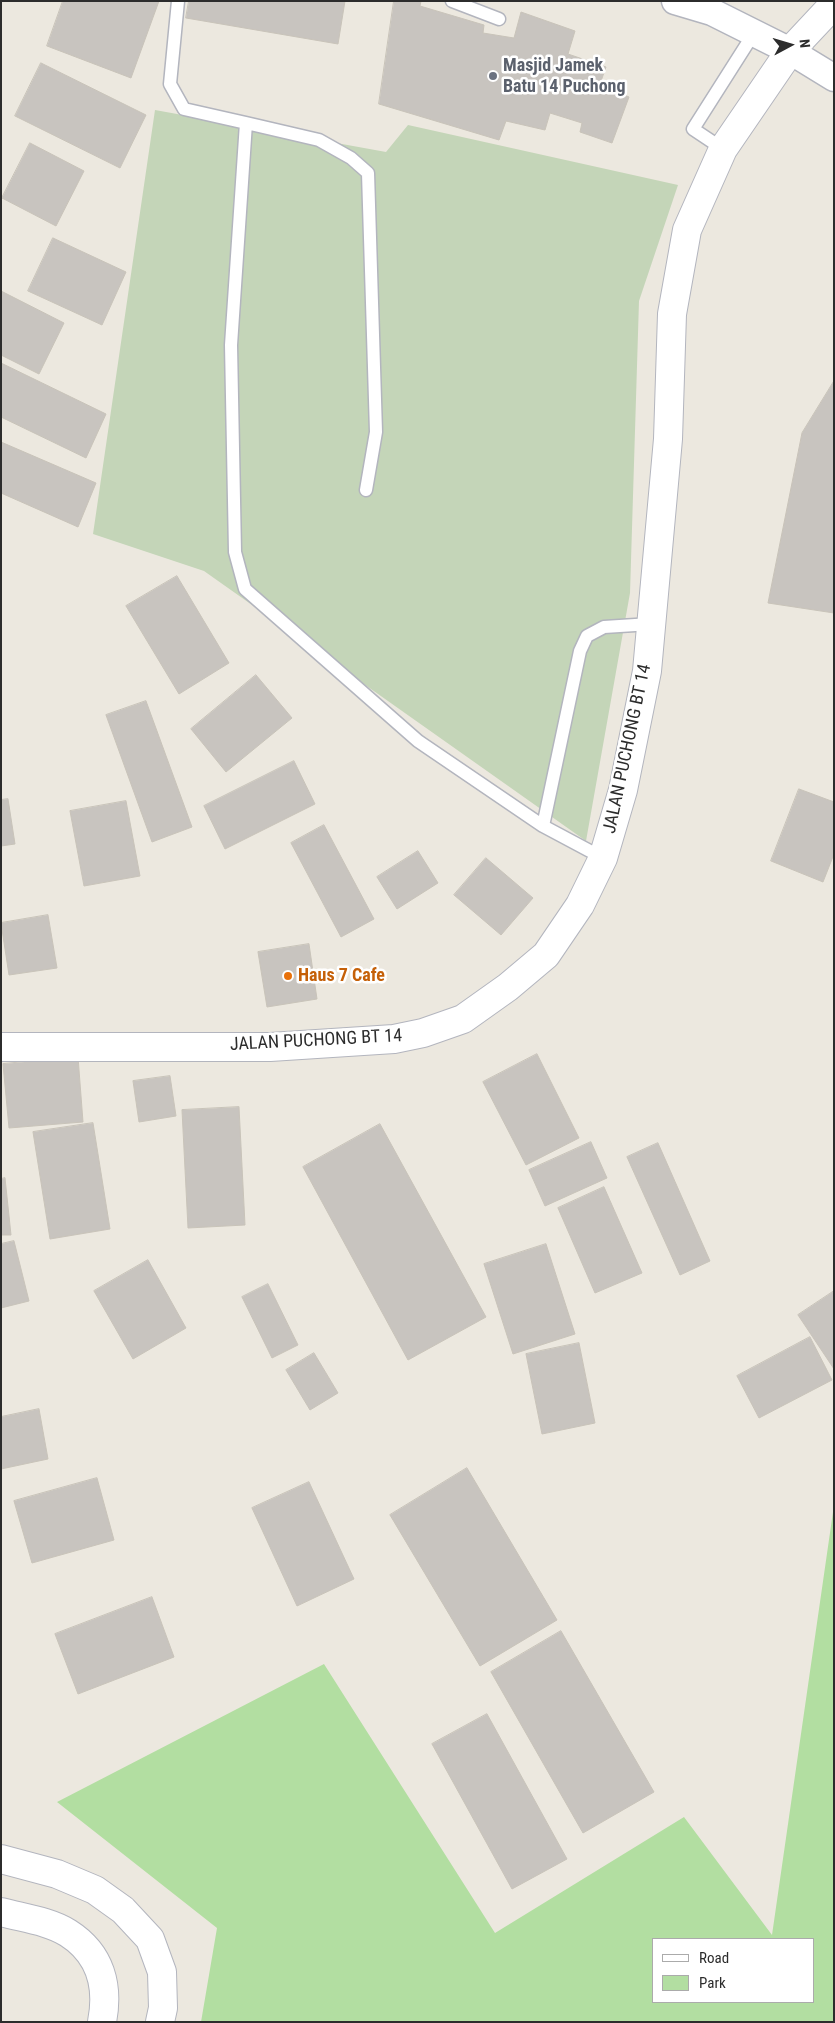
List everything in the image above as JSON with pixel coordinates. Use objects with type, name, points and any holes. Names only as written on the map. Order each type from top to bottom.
[{"type":"street","points":[[675,1],[712,12],[790,51],[834,78]]},
{"type":"street","name":"JALAN PUCHONG BT 14","points":[[1,1047],[270,1047],[394,1039],[423,1034],[463,1019],[515,982],[546,955],[580,905],[604,858],[625,781],[647,671],[668,439],[672,314],[687,230],[723,149],[790,51],[834,4]]},
{"type":"street","points":[[1,1859],[57,1874],[95,1890],[123,1910],[150,1939],[162,1972],[163,2008],[160,2022]]},
{"type":"street","points":[[1,1912],[42,1922],[68,1933],[90,1952],[104,1979],[105,2009],[102,2022]]},
{"type":"lane","points":[[178,1],[170,84],[184,109],[319,140],[351,158],[368,173],[376,432],[366,490]]},
{"type":"lane","points":[[452,1],[500,19]]},
{"type":"lane","points":[[723,149],[693,129],[754,33]]},
{"type":"lane","points":[[246,124],[231,345],[235,552],[245,589],[418,741],[543,826],[604,858]]},
{"type":"lane","points":[[543,826],[580,651],[587,636],[604,626],[651,624]]},
{"type":"green space","points":[[155,110],[386,152],[408,125],[678,185],[639,301],[630,593],[586,841],[204,571],[93,534]]},
{"type":"green space","points":[[834,1505],[834,2022],[201,2022],[217,1928],[57,1802],[324,1664],[495,1933],[684,1817],[772,1935]]},
{"type":"building","points":[[63,1],[159,1],[131,78],[47,46]]},
{"type":"building","points":[[189,1],[345,1],[338,44],[186,18]]},
{"type":"building","name":"Masjid Jamek Batu 14 Puchong","points":[[394,1],[421,1],[420,6],[484,25],[483,33],[514,38],[521,12],[575,31],[568,54],[606,67],[600,84],[629,97],[612,143],[580,132],[582,123],[550,113],[545,130],[506,121],[499,140],[379,104]]},
{"type":"building","points":[[41,63],[146,115],[120,168],[15,116]]},
{"type":"building","points":[[30,143],[84,171],[56,226],[2,198]]},
{"type":"building","points":[[53,238],[126,272],[102,325],[28,291]]},
{"type":"building","points":[[1,291],[64,323],[39,374],[1,355]]},
{"type":"building","points":[[1,363],[106,414],[86,458],[1,417]]},
{"type":"building","points":[[834,381],[834,613],[768,603],[802,433]]},
{"type":"building","points":[[1,442],[96,483],[78,527],[1,493]]},
{"type":"building","points":[[177,576],[229,663],[179,694],[126,606]]},
{"type":"building","points":[[256,675],[292,718],[226,772],[191,729]]},
{"type":"building","points":[[146,701],[192,827],[152,842],[106,715]]},
{"type":"building","points":[[294,761],[315,804],[225,849],[204,806]]},
{"type":"building","points":[[799,789],[834,802],[834,854],[823,882],[771,861]]},
{"type":"building","points":[[8,799],[15,844],[1,846],[1,800]]},
{"type":"building","points":[[126,801],[140,876],[84,886],[70,811]]},
{"type":"building","points":[[324,825],[374,919],[341,937],[291,843]]},
{"type":"building","points":[[418,851],[438,883],[397,909],[377,877]]},
{"type":"building","points":[[486,858],[533,898],[501,935],[454,895]]},
{"type":"building","points":[[48,915],[57,968],[9,975],[1,923]]},
{"type":"building","name":"Haus 7 Cafe","points":[[309,944],[317,999],[267,1007],[258,952]]},
{"type":"building","points":[[537,1054],[579,1138],[526,1165],[483,1082]]},
{"type":"building","points":[[78,1057],[83,1122],[9,1128],[3,1064]]},
{"type":"building","points":[[170,1076],[176,1116],[139,1122],[133,1081]]},
{"type":"building","points":[[239,1107],[245,1225],[188,1228],[182,1110]]},
{"type":"building","points":[[93,1123],[110,1229],[50,1239],[33,1132]]},
{"type":"building","points":[[380,1124],[486,1317],[408,1360],[303,1167]]},
{"type":"building","points":[[591,1142],[607,1178],[545,1206],[529,1170]]},
{"type":"building","points":[[658,1143],[710,1261],[680,1275],[627,1157]]},
{"type":"building","points":[[5,1178],[11,1235],[1,1235],[1,1179]]},
{"type":"building","points":[[604,1187],[642,1273],[595,1293],[558,1208]]},
{"type":"building","points":[[14,1241],[29,1301],[1,1308],[1,1244]]},
{"type":"building","points":[[546,1244],[575,1334],[513,1354],[484,1264]]},
{"type":"building","points":[[148,1260],[186,1328],[133,1359],[94,1291]]},
{"type":"building","points":[[268,1284],[298,1345],[272,1358],[242,1297]]},
{"type":"building","points":[[834,1291],[834,1369],[798,1315]]},
{"type":"building","points":[[810,1337],[832,1380],[759,1418],[737,1376]]},
{"type":"building","points":[[579,1343],[595,1423],[542,1434],[526,1354]]},
{"type":"building","points":[[314,1353],[338,1393],[310,1410],[286,1370]]},
{"type":"building","points":[[39,1409],[48,1459],[1,1469],[1,1417]]},
{"type":"building","points":[[467,1468],[557,1620],[480,1666],[390,1515]]},
{"type":"building","points":[[97,1478],[114,1540],[32,1563],[14,1501]]},
{"type":"building","points":[[309,1482],[354,1579],[297,1606],[252,1508]]},
{"type":"building","points":[[152,1597],[174,1657],[78,1694],[55,1634]]},
{"type":"building","points":[[561,1631],[654,1792],[583,1833],[491,1672]]},
{"type":"building","points":[[487,1714],[567,1859],[512,1889],[432,1744]]},
{"type":"place","name":"Masjid Jamek Batu 14 Puchong","points":[[493,76]]},
{"type":"place","name":"Haus 7 Cafe","points":[[288,976]]}]
